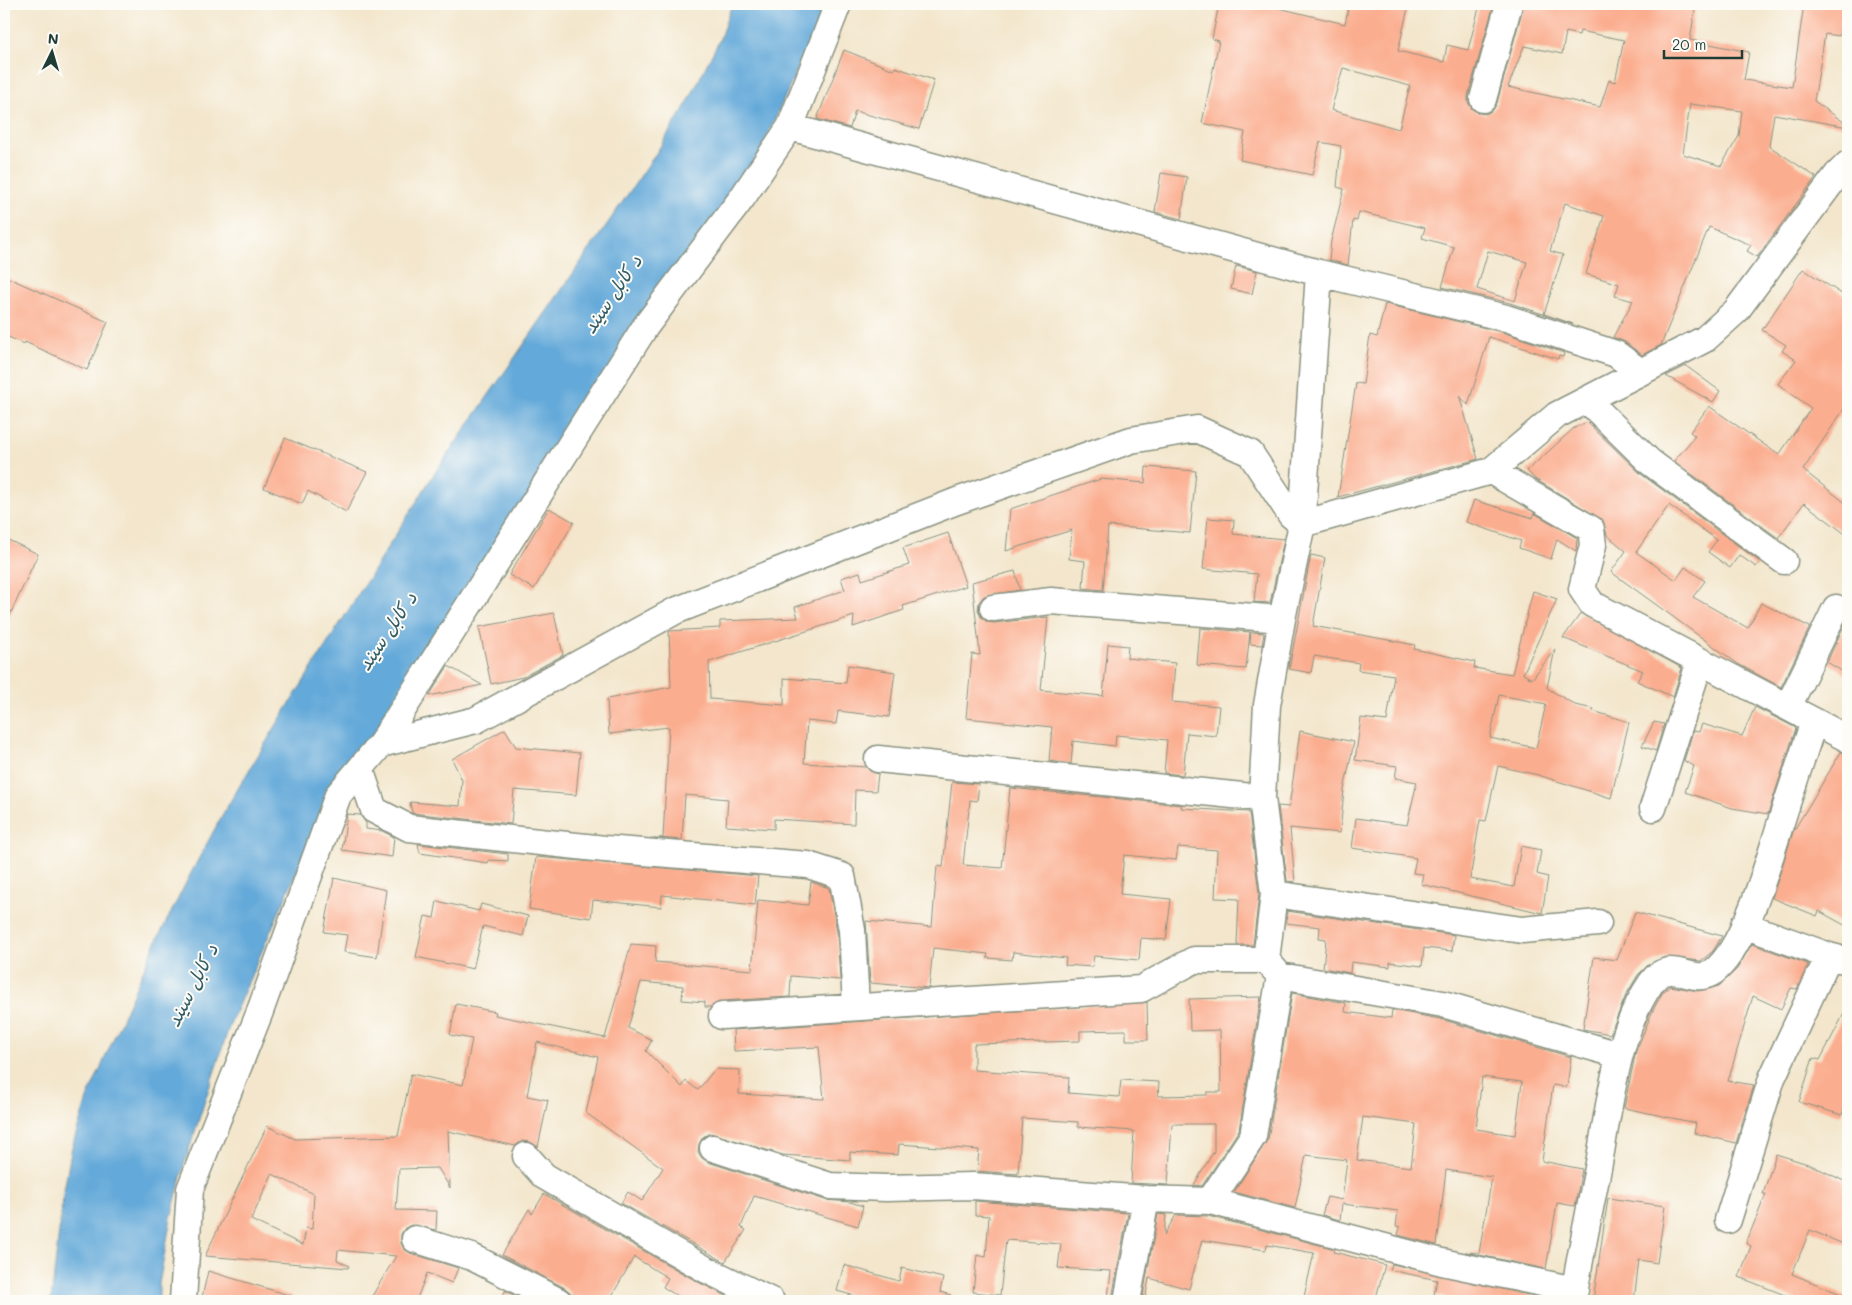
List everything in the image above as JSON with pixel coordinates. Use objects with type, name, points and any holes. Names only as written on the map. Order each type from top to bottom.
[{"type":"street","points":[[183,1301],[190,1189],[259,1014],[338,795],[381,744],[645,327],[742,198],[790,127],[838,4]]},
{"type":"street","points":[[1483,99],[1509,4]]},
{"type":"street","points":[[790,127],[1319,273],[1506,318],[1616,354],[1639,371]]},
{"type":"street","points":[[1302,524],[1492,471],[1557,415],[1639,371],[1705,340],[1736,310],[1837,175],[1848,164]]},
{"type":"street","points":[[1210,1201],[1253,1136],[1273,968],[1274,894],[1262,798],[1267,705],[1282,619],[1302,524],[1319,273]]},
{"type":"street","points":[[1587,400],[1650,462],[1784,561]]},
{"type":"street","points":[[381,744],[476,720],[675,611],[957,500],[1131,440],[1197,429],[1250,453],[1291,515],[1302,524]]},
{"type":"street","points":[[1492,471],[1591,529],[1593,546],[1582,590],[1592,604],[1848,739]]},
{"type":"street","points":[[993,608],[1051,601],[1282,619]]},
{"type":"street","points":[[1788,707],[1836,608]]},
{"type":"street","points":[[1654,808],[1700,661]]},
{"type":"street","points":[[713,1148],[830,1186],[886,1188],[972,1186],[1146,1199],[1210,1201],[1574,1296],[1619,1055],[1651,983],[1661,972],[1674,970],[1698,976],[1712,972],[1729,952],[1755,903],[1814,721]]},
{"type":"street","points":[[878,759],[1262,798]]},
{"type":"street","points":[[360,769],[374,810],[409,828],[605,849],[808,865],[842,876],[852,930],[856,1007]]},
{"type":"street","points":[[1274,894],[1522,930],[1598,923]]},
{"type":"street","points":[[1728,1220],[1772,1078],[1839,958],[1744,925]]},
{"type":"street","points":[[722,1016],[1140,989],[1194,960],[1273,968],[1443,1004],[1619,1055]]},
{"type":"street","points":[[526,1156],[544,1176],[705,1269],[771,1301]]},
{"type":"street","points":[[1127,1301],[1146,1199]]},
{"type":"street","points":[[415,1239],[472,1256],[558,1301]]},
{"type":"water","name":"د کابل سيند","points":[[732,4],[827,4],[761,150],[325,807],[230,1024],[184,1165],[171,1218],[159,1284],[159,1301],[51,1301],[63,1196],[72,1147],[87,1099],[153,948],[191,873],[225,810],[285,711],[432,477],[653,158],[688,102],[719,41]]},
{"type":"building","points":[[1219,4],[1262,4],[1345,24],[1349,4],[1409,4],[1398,51],[1444,62],[1447,45],[1468,50],[1480,4],[1494,4],[1468,96],[1468,102],[1472,109],[1486,114],[1493,110],[1497,103],[1524,4],[1696,4],[1690,40],[1749,52],[1744,80],[1792,87],[1804,4],[1843,4],[1839,36],[1825,34],[1814,101],[1848,125],[1848,127],[1774,114],[1769,146],[1816,177],[1757,257],[1747,251],[1751,245],[1709,227],[1661,345],[1642,355],[1625,342],[1613,337],[1633,301],[1615,296],[1619,284],[1586,274],[1604,216],[1565,203],[1550,251],[1563,255],[1544,314],[1573,324],[1510,303],[1442,287],[1454,247],[1422,238],[1425,228],[1359,212],[1357,221],[1353,220],[1348,265],[1329,260],[1331,241],[1344,189],[1337,187],[1341,146],[1320,142],[1312,175],[1240,160],[1245,132],[1202,123],[1219,41],[1212,39]],"holes":[[[1580,31],[1624,40],[1615,82],[1609,80],[1600,107],[1508,87],[1524,46],[1562,54],[1566,32],[1579,35]],[[1343,68],[1410,86],[1399,129],[1331,110]],[[1690,104],[1742,111],[1739,136],[1721,166],[1683,154]],[[1488,251],[1527,262],[1515,301],[1477,289]]]},
{"type":"building","points":[[844,50],[894,70],[895,67],[934,80],[919,129],[855,111],[850,128],[817,119]]},
{"type":"building","points":[[1161,173],[1187,177],[1181,219],[1155,212]]},
{"type":"building","points":[[1236,266],[1257,271],[1252,294],[1231,289]]},
{"type":"building","points":[[1803,269],[1848,298],[1848,403],[1803,470],[1848,505],[1848,536],[1804,503],[1778,538],[1674,461],[1695,436],[1690,432],[1709,406],[1779,455],[1811,408],[1778,384],[1796,360],[1782,351],[1786,345],[1762,330]]},
{"type":"building","points":[[4,276],[108,322],[87,370],[25,342],[24,344],[4,335]]},
{"type":"building","points":[[1385,304],[1502,332],[1564,353],[1563,357],[1559,356],[1558,359],[1489,337],[1468,405],[1459,395],[1478,459],[1338,497],[1356,383],[1363,384],[1370,335],[1377,337]]},
{"type":"building","points":[[1686,366],[1720,391],[1713,402],[1666,376]]},
{"type":"building","points":[[1587,422],[1641,474],[1760,562],[1756,567],[1739,555],[1730,568],[1708,552],[1717,540],[1669,505],[1636,552],[1676,580],[1685,567],[1705,581],[1693,597],[1748,628],[1761,603],[1810,627],[1781,687],[1738,664],[1611,572],[1626,551],[1607,535],[1603,520],[1535,479],[1527,471],[1574,428]]},
{"type":"building","points":[[285,438],[367,472],[346,512],[308,491],[302,504],[264,488]]},
{"type":"building","points":[[1146,467],[1196,471],[1190,533],[1108,526],[1103,590],[1083,588],[1085,561],[1069,559],[1072,530],[1006,551],[1010,509],[1101,479],[1145,483]]},
{"type":"building","points":[[1474,500],[1533,518],[1534,513],[1577,538],[1576,551],[1557,539],[1551,559],[1519,548],[1521,541],[1466,522]]},
{"type":"building","points":[[549,508],[574,522],[534,589],[509,575]]},
{"type":"building","points":[[1208,518],[1234,520],[1233,534],[1284,539],[1270,603],[1254,602],[1257,574],[1203,569]]},
{"type":"building","points":[[948,533],[966,586],[903,606],[904,610],[853,627],[854,616],[709,662],[710,699],[784,705],[784,678],[846,683],[848,665],[895,672],[889,717],[838,711],[836,724],[807,721],[804,763],[866,767],[878,774],[876,791],[855,790],[854,824],[774,819],[774,829],[726,826],[728,799],[685,795],[682,840],[659,838],[663,838],[669,727],[609,734],[607,699],[671,687],[669,631],[720,628],[720,621],[798,618],[795,607],[845,590],[841,578],[860,572],[862,580],[909,565],[903,548]]},
{"type":"building","points":[[4,538],[38,554],[4,628]]},
{"type":"building","points":[[1311,555],[1325,558],[1313,626],[1415,645],[1414,649],[1475,662],[1474,668],[1512,674],[1533,591],[1557,599],[1523,674],[1532,679],[1555,649],[1547,688],[1575,705],[1594,709],[1593,711],[1629,722],[1611,798],[1538,775],[1498,766],[1486,821],[1480,820],[1470,879],[1514,887],[1521,846],[1541,850],[1537,874],[1548,877],[1542,913],[1421,884],[1423,874],[1413,873],[1416,858],[1352,848],[1356,818],[1407,825],[1417,782],[1395,778],[1397,766],[1355,760],[1361,718],[1387,721],[1394,675],[1358,670],[1359,663],[1314,656],[1311,673],[1289,669]],"holes":[[[1499,695],[1546,704],[1536,748],[1490,738]]]},
{"type":"building","points":[[1015,571],[1020,590],[984,596],[979,602],[978,610],[981,617],[987,622],[994,623],[1048,617],[1041,690],[1103,696],[1108,644],[1128,646],[1127,658],[1175,663],[1172,702],[1219,706],[1216,736],[1187,733],[1183,775],[1164,773],[1167,740],[1116,735],[1115,746],[1073,741],[1071,764],[1049,761],[1052,727],[966,718],[972,654],[980,655],[972,582]]},
{"type":"building","points":[[554,613],[563,655],[523,677],[491,684],[479,627]]},
{"type":"building","points":[[1581,613],[1682,668],[1673,697],[1637,681],[1643,671],[1563,638]]},
{"type":"building","points":[[1848,617],[1848,675],[1827,662]]},
{"type":"building","points":[[1200,628],[1250,632],[1246,669],[1197,665]]},
{"type":"building","points":[[1251,632],[1264,633],[1262,645],[1250,644]]},
{"type":"building","points":[[448,666],[482,685],[429,696]]},
{"type":"building","points":[[1755,707],[1796,728],[1768,814],[1732,808],[1685,792],[1694,766],[1684,761],[1693,731],[1699,732],[1702,724],[1742,736]]},
{"type":"building","points":[[1654,722],[1664,724],[1656,751],[1642,746]]},
{"type":"building","points":[[505,729],[516,747],[580,753],[576,795],[514,790],[511,824],[412,813],[410,802],[460,806],[462,780],[452,759]]},
{"type":"building","points":[[1300,731],[1354,742],[1344,790],[1340,833],[1290,828],[1295,882],[1287,881],[1278,806],[1289,807]]},
{"type":"building","points":[[1841,752],[1848,754],[1848,927],[1819,911],[1817,916],[1772,898],[1793,832]]},
{"type":"building","points":[[952,782],[979,784],[977,801],[970,800],[963,865],[1002,868],[1010,788],[1182,805],[1181,808],[1249,812],[1259,894],[1253,945],[1237,945],[1239,899],[1215,898],[1217,850],[1178,847],[1176,860],[1124,855],[1120,894],[1171,899],[1166,940],[1141,938],[1139,960],[1094,956],[1092,967],[1065,965],[1066,958],[1013,952],[1012,960],[987,958],[988,954],[933,948],[929,988],[870,983],[866,921],[932,927],[937,866],[943,867]]},
{"type":"building","points":[[347,814],[360,815],[366,823],[366,829],[382,831],[394,837],[392,857],[342,850]]},
{"type":"building","points":[[418,844],[508,854],[508,861],[489,860],[488,863],[420,853]]},
{"type":"building","points":[[536,857],[758,876],[755,905],[662,895],[661,907],[593,900],[591,918],[529,909]]},
{"type":"building","points":[[334,878],[386,890],[377,957],[344,952],[347,935],[324,932]]},
{"type":"building","points":[[811,882],[829,888],[837,932],[840,980],[791,976],[790,997],[721,1001],[710,1007],[705,1007],[705,1002],[682,1000],[683,986],[641,982],[628,1028],[652,1040],[646,1051],[682,1087],[686,1081],[698,1090],[715,1069],[740,1070],[739,1094],[824,1099],[819,1047],[734,1051],[733,1030],[1147,1002],[1148,1040],[1126,1040],[1126,1030],[1080,1031],[1080,1041],[974,1044],[974,1070],[1069,1077],[1068,1093],[1119,1097],[1121,1080],[1159,1082],[1158,1096],[1207,1095],[1207,1092],[1221,1092],[1220,1030],[1190,1031],[1189,999],[1261,997],[1239,1130],[1202,1186],[1194,1185],[1214,1151],[1214,1124],[1172,1124],[1168,1185],[1131,1183],[1134,1131],[1078,1127],[1078,1122],[1022,1118],[1018,1174],[977,1171],[979,1150],[899,1144],[898,1155],[850,1152],[850,1160],[783,1155],[710,1133],[703,1137],[699,1144],[698,1152],[708,1162],[825,1200],[850,1202],[863,1206],[858,1226],[754,1196],[741,1227],[746,1230],[725,1262],[621,1203],[628,1192],[642,1201],[663,1168],[586,1113],[598,1057],[537,1042],[527,1096],[548,1100],[538,1147],[530,1142],[522,1141],[515,1146],[448,1131],[450,1188],[438,1168],[399,1169],[396,1210],[437,1211],[436,1230],[411,1225],[405,1228],[401,1234],[401,1243],[404,1249],[410,1253],[458,1268],[452,1283],[427,1273],[416,1301],[369,1301],[396,1256],[338,1250],[337,1260],[349,1266],[348,1268],[205,1256],[267,1126],[295,1139],[398,1136],[411,1074],[463,1085],[472,1039],[450,1035],[456,1004],[496,1012],[495,1015],[605,1038],[631,944],[656,946],[655,962],[752,970],[758,900],[808,905]],"holes":[[[272,1174],[314,1194],[312,1229],[306,1228],[303,1245],[251,1220]]]},
{"type":"building","points":[[437,901],[479,911],[481,904],[528,916],[523,936],[483,926],[473,969],[416,957],[425,916],[434,918]]},
{"type":"building","points":[[1287,911],[1454,935],[1452,951],[1424,948],[1422,966],[1390,962],[1390,967],[1351,962],[1350,973],[1323,968],[1326,939],[1319,938],[1320,927],[1286,923]]},
{"type":"building","points":[[1635,912],[1722,936],[1713,951],[1701,961],[1665,957],[1648,965],[1638,975],[1626,995],[1610,1034],[1583,1029],[1594,957],[1617,960]]},
{"type":"building","points":[[1752,944],[1808,964],[1797,989],[1791,988],[1781,1009],[1753,996],[1728,1081],[1754,1085],[1736,1143],[1694,1133],[1696,1123],[1624,1108],[1636,1051],[1653,1010],[1663,992],[1670,986],[1698,991],[1719,986],[1737,969]]},
{"type":"building","points":[[1292,993],[1346,1003],[1345,1012],[1391,1018],[1392,1010],[1440,1019],[1571,1057],[1567,1087],[1553,1085],[1542,1161],[1582,1169],[1575,1206],[1557,1203],[1546,1269],[1465,1252],[1479,1253],[1492,1177],[1446,1170],[1437,1245],[1398,1235],[1400,1227],[1396,1226],[1398,1211],[1342,1204],[1340,1220],[1322,1215],[1327,1197],[1342,1200],[1347,1160],[1306,1155],[1295,1208],[1234,1192],[1268,1139]],"holes":[[[1482,1077],[1522,1082],[1515,1135],[1476,1129]],[[1363,1117],[1416,1124],[1411,1167],[1357,1160]]]},
{"type":"building","points":[[1848,1006],[1848,1093],[1842,1115],[1799,1102],[1813,1058],[1820,1060]]},
{"type":"building","points":[[1776,1154],[1811,1165],[1848,1183],[1848,1246],[1810,1230],[1792,1274],[1848,1297],[1848,1301],[1800,1301],[1739,1277],[1751,1246],[1746,1243],[1766,1194],[1763,1194]]},
{"type":"building","points":[[544,1194],[698,1282],[737,1301],[685,1301],[663,1287],[668,1278],[634,1257],[609,1301],[573,1301],[571,1293],[565,1288],[502,1255],[529,1209],[532,1214]]},
{"type":"building","points":[[1608,1198],[1665,1206],[1657,1263],[1639,1260],[1634,1301],[1593,1301]]},
{"type":"building","points":[[975,1201],[1128,1213],[1112,1298],[1108,1298],[1111,1271],[1058,1268],[1061,1244],[1006,1240],[1000,1295],[973,1292],[977,1255],[986,1257],[989,1216],[975,1215]]},
{"type":"building","points":[[1158,1214],[1166,1215],[1164,1235],[1176,1215],[1208,1216],[1335,1249],[1334,1252],[1385,1265],[1375,1301],[1303,1301],[1314,1253],[1267,1245],[1266,1250],[1202,1240],[1189,1289],[1149,1278],[1145,1301],[1142,1301]]},
{"type":"building","points":[[1392,1264],[1541,1298],[1540,1301],[1459,1301],[1434,1295],[1437,1280],[1390,1270]]},
{"type":"building","points":[[844,1265],[899,1281],[902,1268],[943,1278],[940,1292],[951,1295],[950,1301],[873,1301],[837,1291]]},
{"type":"building","points":[[208,1271],[292,1296],[291,1301],[219,1301],[202,1297]]},
{"type":"building","points":[[505,1291],[526,1301],[500,1301]]}]
